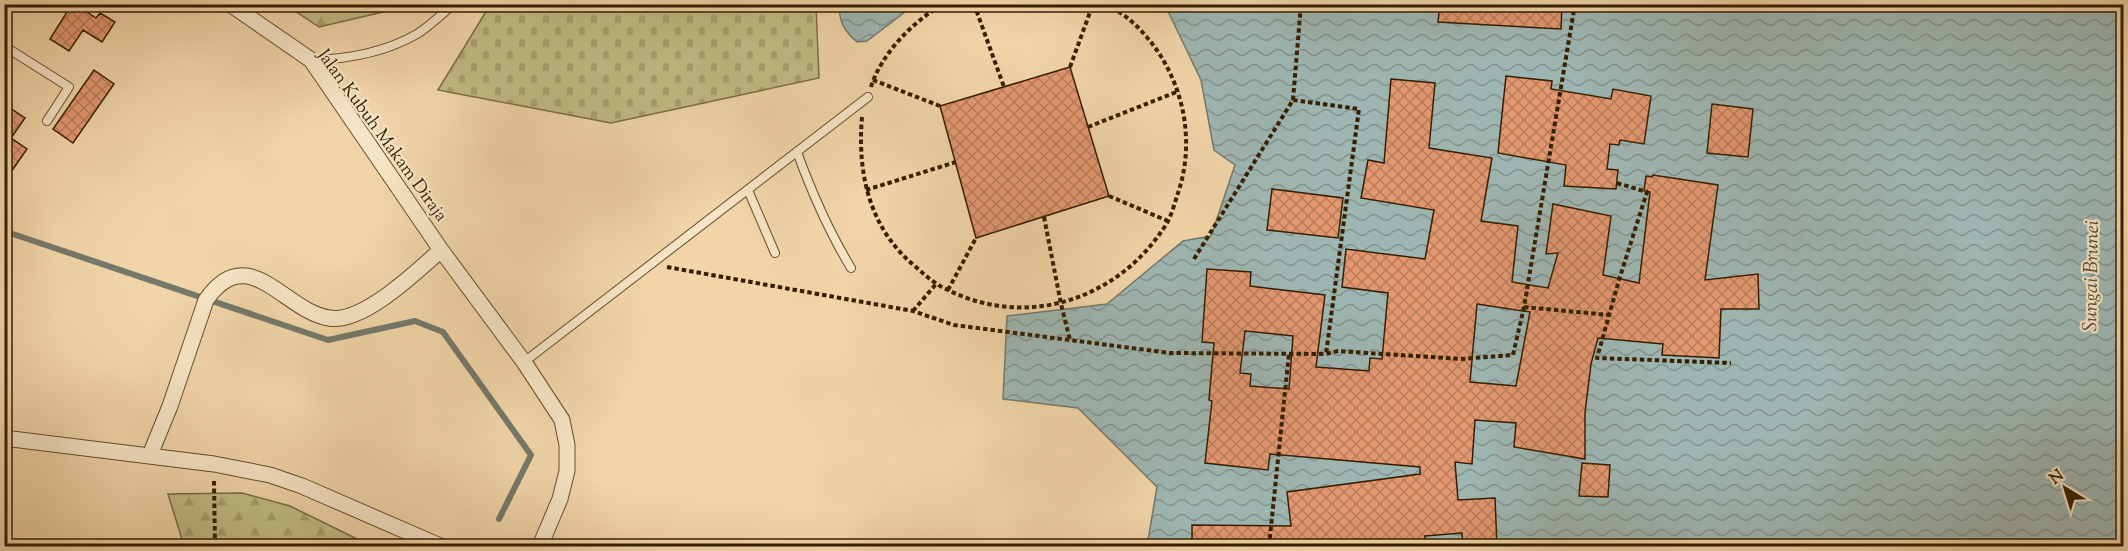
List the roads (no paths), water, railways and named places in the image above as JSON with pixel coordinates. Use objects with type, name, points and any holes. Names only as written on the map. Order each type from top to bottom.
[{"type":"street","name":"Jalan Kubuh Makam Diraja","points":[[230,4],[311,60],[441,250],[524,362],[562,420],[567,445],[567,471],[560,499],[540,546]]},
{"type":"street","name":"Jalan Kubuh Makam Diraja","points":[[150,455],[170,406],[206,300],[214,288],[227,279],[242,276],[256,278],[313,313],[330,319],[349,316],[366,309],[402,285],[441,250]]},
{"type":"street","points":[[4,438],[150,455],[270,475],[302,486],[440,546]]},
{"type":"lane","points":[[311,60],[342,59],[372,53],[418,34],[454,4]]},
{"type":"lane","points":[[4,46],[69,87],[47,121]]},
{"type":"lane","points":[[524,362],[868,97]]},
{"type":"lane","points":[[797,152],[812,195],[851,268]]},
{"type":"lane","points":[[748,190],[775,253]]},
{"type":"water","points":[[839,4],[914,5],[867,41],[857,42],[843,25]]},
{"type":"water","name":"Sungai Brunei","points":[[1165,5],[2123,5],[2123,546],[1147,546],[1157,487],[1078,408],[1003,399],[1007,316],[1107,304],[1183,241],[1211,236],[1235,165],[1214,150],[1201,80]]},
{"type":"waterway","points":[[4,231],[328,340],[415,321],[443,332],[531,455],[499,519]]}]
